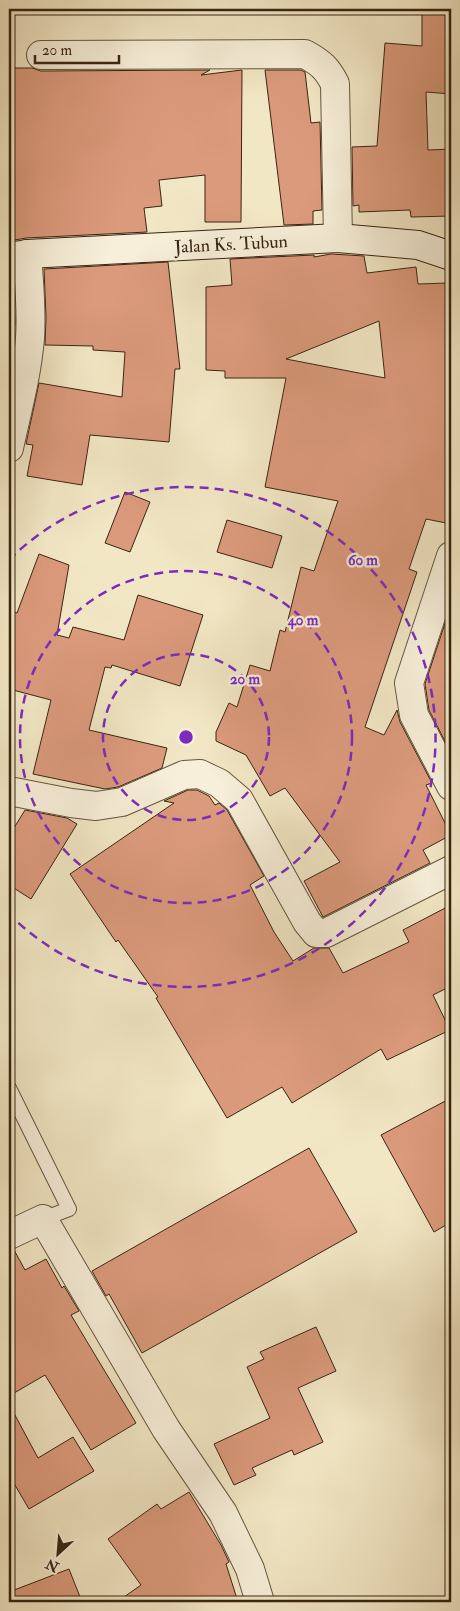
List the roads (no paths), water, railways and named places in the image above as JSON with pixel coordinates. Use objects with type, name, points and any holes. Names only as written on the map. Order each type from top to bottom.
[{"type":"street","points":[[41,55],[305,54],[319,62],[328,70],[335,84],[338,238]]},
{"type":"street","name":"Jalan Ks. Tubun","points":[[18,255],[338,238],[418,245],[451,256]]},
{"type":"street","points":[[9,448],[30,339],[31,317],[18,255]]},
{"type":"street","points":[[451,556],[409,683],[414,715],[451,786]]},
{"type":"street","points":[[9,791],[96,806],[122,802],[184,775],[200,774],[219,783],[239,800],[307,922],[316,933],[326,933],[451,870]]},
{"type":"street","points":[[9,1235],[44,1219],[166,1429],[223,1513],[250,1568],[260,1602]]},
{"type":"lane","points":[[9,1088],[69,1209],[44,1219]]}]
